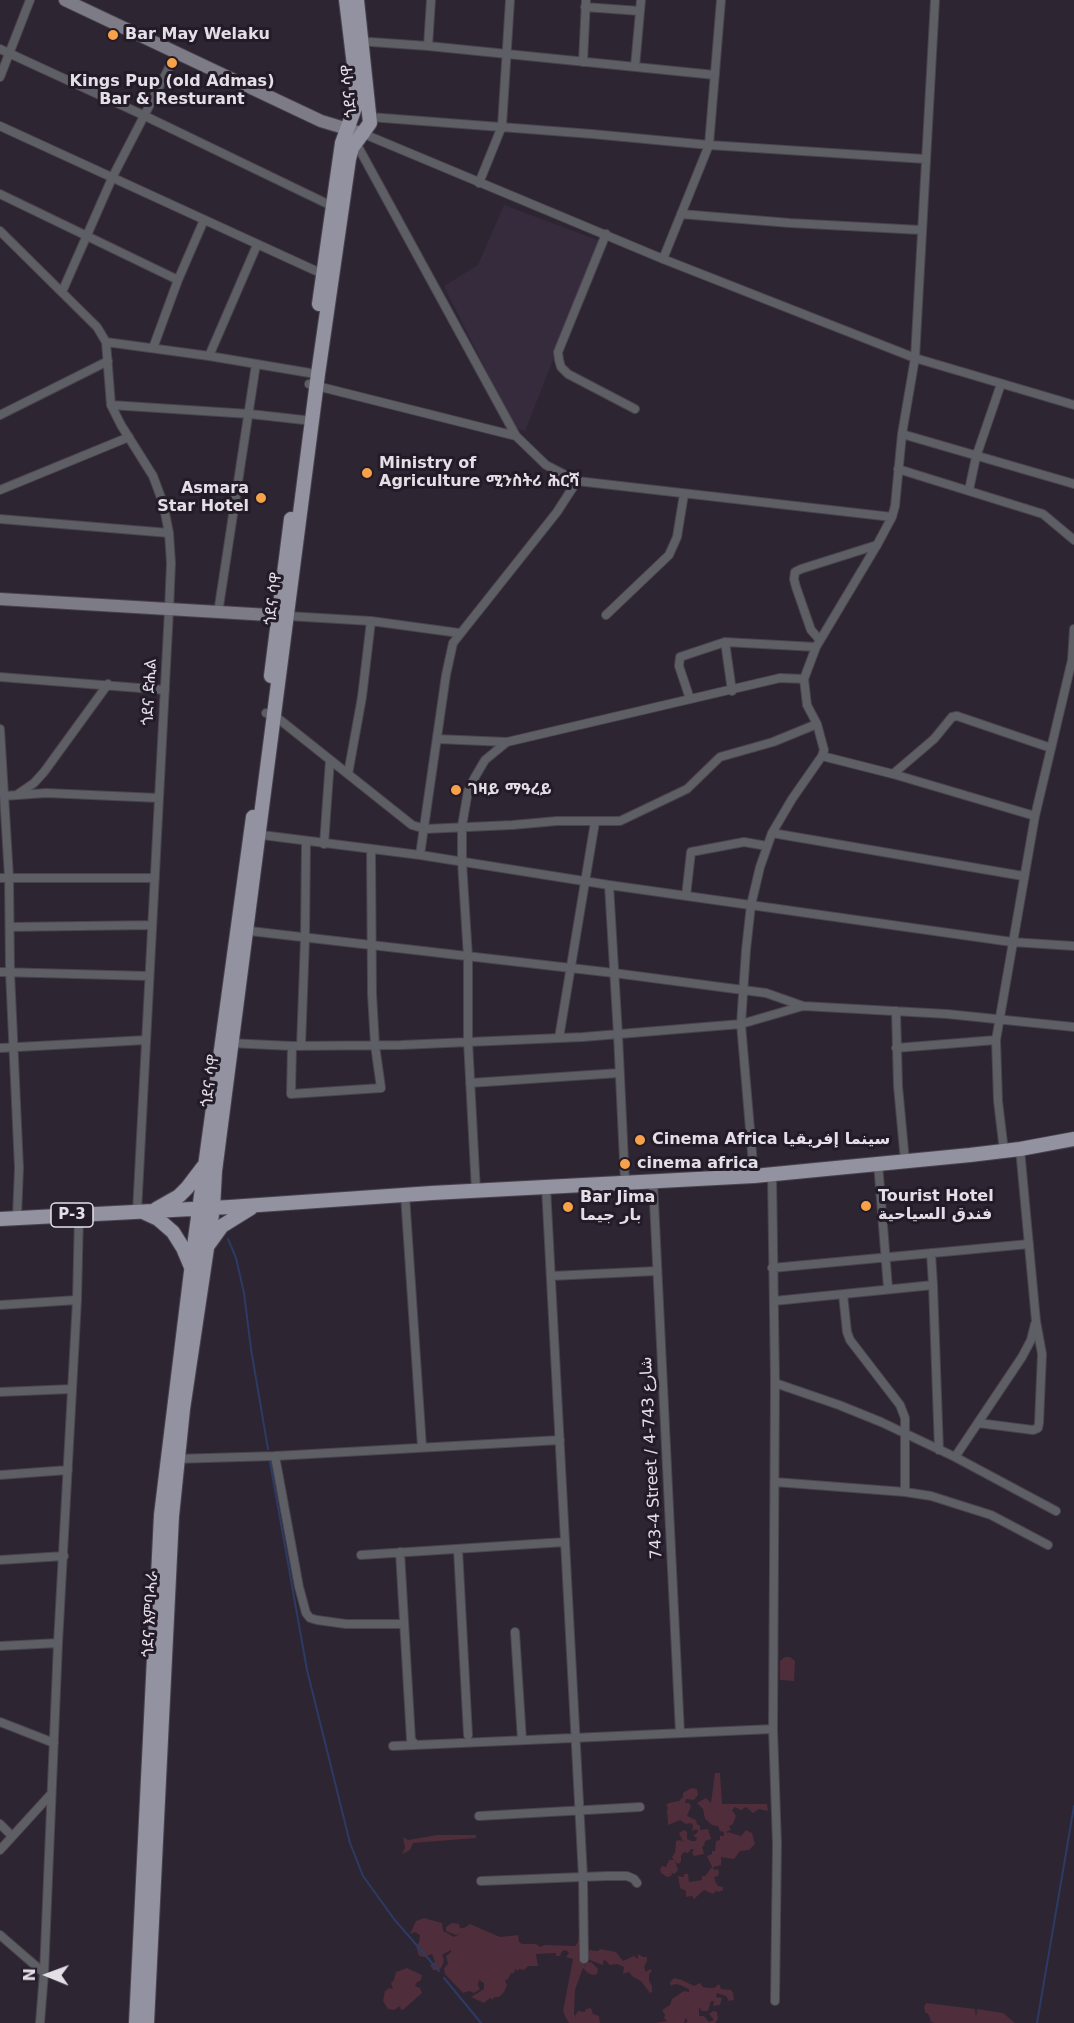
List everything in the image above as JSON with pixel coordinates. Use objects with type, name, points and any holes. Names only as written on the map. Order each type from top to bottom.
[{"type":"main road","points":[[65,0],[321,121],[347,130],[360,139]]},
{"type":"main road","name":"ጎደና ሳዋ","points":[[337,208],[349,159],[370,123],[356,41],[346,0]]},
{"type":"main road","name":"ጎደና ሳዋ","points":[[206,1209],[312,381],[337,208],[342,143],[356,105],[357,0]]},
{"type":"main road","name":"ጎደና ሳዋ","points":[[283,616],[304,420],[312,381]]},
{"type":"main road","points":[[0,599],[283,616]]},
{"type":"main road","name":"P-3","points":[[0,1219],[754,1176],[1004,1151],[1074,1139]]},
{"type":"main road","points":[[143,1212],[179,1196],[211,1167],[218,1186],[227,1198],[253,1206]]},
{"type":"main road","points":[[206,1248],[222,1227],[253,1206]]},
{"type":"main road","name":"ጎደና እምባሓራ","points":[[136,2023],[159,1560],[206,1248],[206,1209]]},
{"type":"main road","name":"ጎደና እምባሓራ","points":[[147,2023],[173,1459],[192,1270],[206,1209]]},
{"type":"main road","points":[[143,1212],[158,1219],[173,1232],[192,1270]]},
{"type":"street","points":[[0,77],[4,51],[30,0]]},
{"type":"street","points":[[428,46],[431,0]]},
{"type":"street","points":[[479,183],[502,126],[510,0]]},
{"type":"street","points":[[635,67],[641,0]]},
{"type":"street","points":[[663,259],[709,145],[721,0]]},
{"type":"street","points":[[754,1176],[741,1024],[752,905],[760,867],[772,833],[822,756],[823,742],[807,705],[804,679],[818,644],[878,545],[892,517],[915,358],[935,0]]},
{"type":"street","points":[[583,62],[586,4],[640,11]]},
{"type":"street","points":[[356,41],[428,46],[715,75]]},
{"type":"street","points":[[4,51],[337,208]]},
{"type":"street","points":[[62,292],[113,176],[176,54]]},
{"type":"street","points":[[370,117],[502,126],[709,145],[925,159]]},
{"type":"street","points":[[0,126],[328,276]]},
{"type":"street","points":[[360,139],[479,183],[663,259],[915,358],[1074,405]]},
{"type":"street","points":[[360,139],[516,436],[546,465],[577,481],[892,517]]},
{"type":"street","points":[[0,194],[178,280]]},
{"type":"street","points":[[681,214],[921,230]]},
{"type":"street","points":[[153,348],[178,280],[204,220]]},
{"type":"street","points":[[0,231],[96,327],[106,342],[256,364],[516,436]]},
{"type":"street","points":[[606,234],[558,352],[559,360],[561,367],[568,374],[635,409]]},
{"type":"street","points":[[209,356],[257,245]]},
{"type":"street","name":"ጎደና ድሒል","points":[[106,342],[111,405],[115,416],[153,476],[163,503],[169,533],[171,563],[146,1040],[143,1212]]},
{"type":"street","points":[[0,416],[108,361]]},
{"type":"street","points":[[218,613],[256,364]]},
{"type":"street","points":[[969,490],[976,457],[1001,384]]},
{"type":"street","points":[[111,405],[304,420]]},
{"type":"street","points":[[903,434],[1074,484]]},
{"type":"street","points":[[0,490],[129,437]]},
{"type":"street","points":[[898,469],[1043,514],[1074,540]]},
{"type":"street","points":[[420,855],[449,652],[459,633],[557,512],[577,481]]},
{"type":"street","points":[[606,615],[669,555],[677,537],[684,494]]},
{"type":"street","points":[[0,519],[169,533]]},
{"type":"street","points":[[818,644],[796,587],[795,572],[841,555],[878,545]]},
{"type":"street","points":[[283,616],[371,621],[459,633]]},
{"type":"street","points":[[348,774],[362,696],[371,621]]},
{"type":"street","points":[[1004,1151],[998,1101],[996,1040],[1023,876],[1072,660],[1074,629]]},
{"type":"street","points":[[690,699],[679,666],[680,657],[725,642],[818,644]]},
{"type":"street","points":[[725,642],[732,691]]},
{"type":"street","points":[[0,676],[165,690]]},
{"type":"street","points":[[437,739],[507,742],[780,678],[804,679]]},
{"type":"street","points":[[18,794],[34,783],[44,772],[108,684]]},
{"type":"street","points":[[270,715],[412,825],[425,828],[512,825],[556,820],[610,822],[628,819],[687,789],[720,757],[783,738],[817,724]]},
{"type":"street","points":[[893,774],[934,739],[952,717],[957,716],[1052,748]]},
{"type":"street","points":[[0,729],[4,796],[4,878],[10,927],[19,1168],[17,1217]]},
{"type":"street","points":[[476,1191],[468,1041],[468,957],[462,826],[468,791],[475,777],[485,760],[507,742]]},
{"type":"street","points":[[822,756],[893,774],[1035,816]]},
{"type":"street","points":[[324,844],[330,760]]},
{"type":"street","points":[[4,796],[18,794],[159,798]]},
{"type":"street","points":[[559,1038],[595,822]]},
{"type":"street","points":[[772,833],[1023,876]]},
{"type":"street","points":[[255,834],[420,855],[609,885],[1012,942],[1074,946]]},
{"type":"street","points":[[306,841],[305,939],[290,1091],[294,1095],[381,1088],[375,1045],[371,946],[371,849]]},
{"type":"street","points":[[686,896],[691,852],[744,842],[767,846]]},
{"type":"street","points":[[4,878],[155,878]]},
{"type":"street","points":[[609,885],[625,1182]]},
{"type":"street","points":[[10,927],[152,924]]},
{"type":"street","points":[[243,931],[614,973],[766,993],[803,1006],[896,1011],[1074,1027]]},
{"type":"street","points":[[0,972],[149,976]]},
{"type":"street","points":[[228,1043],[296,1046],[375,1045],[618,1035],[741,1024],[803,1006]]},
{"type":"street","points":[[896,1011],[896,1048],[904,1161]]},
{"type":"street","points":[[0,1048],[146,1040]]},
{"type":"street","points":[[896,1048],[996,1040]]},
{"type":"street","points":[[470,1083],[619,1073]]},
{"type":"street","points":[[1052,1144],[1074,1145]]},
{"type":"street","points":[[978,1424],[1033,1430],[1038,1428],[1043,1368],[1036,1321],[1020,1149]]},
{"type":"street","points":[[878,1164],[888,1288]]},
{"type":"street","points":[[772,1174],[775,1383],[773,1729],[777,1854],[775,2001]]},
{"type":"street","name":"743-4 Street / شارع 743-4","points":[[653,1181],[680,1733]]},
{"type":"street","points":[[546,1187],[583,1877],[584,1959]]},
{"type":"street","points":[[405,1195],[422,1447]]},
{"type":"street","points":[[40,2023],[77,1300],[79,1214]]},
{"type":"street","points":[[772,1268],[1029,1244]]},
{"type":"street","points":[[931,1253],[939,1450]]},
{"type":"street","points":[[551,1275],[657,1271]]},
{"type":"street","points":[[774,1301],[933,1285]]},
{"type":"street","points":[[843,1294],[850,1340],[900,1405],[905,1418],[905,1492]]},
{"type":"street","points":[[0,1305],[77,1300]]},
{"type":"street","points":[[955,1457],[1022,1357],[1036,1321]]},
{"type":"street","points":[[775,1383],[839,1405],[955,1457],[1056,1511]]},
{"type":"street","points":[[0,1392],[72,1389]]},
{"type":"street","points":[[173,1459],[275,1456],[560,1440]]},
{"type":"street","points":[[275,1456],[299,1587],[306,1613],[310,1618],[317,1620],[346,1624],[403,1624]]},
{"type":"street","points":[[0,1475],[68,1470]]},
{"type":"street","points":[[775,1482],[931,1496],[980,1510],[1048,1545]]},
{"type":"street","points":[[361,1555],[565,1542]]},
{"type":"street","points":[[458,1549],[468,1735]]},
{"type":"street","points":[[400,1552],[411,1740],[416,1745]]},
{"type":"street","points":[[0,1560],[64,1556]]},
{"type":"street","points":[[515,1632],[522,1740]]},
{"type":"street","points":[[0,1646],[58,1643]]},
{"type":"street","points":[[0,1722],[54,1743]]},
{"type":"street","points":[[393,1746],[773,1729]]},
{"type":"street","points":[[0,1850],[51,1794]]},
{"type":"street","points":[[479,1816],[640,1807]]},
{"type":"street","points":[[0,1824],[12,1836]]},
{"type":"street","points":[[481,1881],[627,1876],[637,1883]]},
{"type":"street","points":[[0,1935],[44,1973]]},
{"type":"shaded area","points":[[504,205],[600,241],[525,431],[515,428],[444,286],[478,265]]},
{"type":"shaded area","points":[[785,1657],[790,1657],[795,1661],[794,1681],[780,1680],[780,1661]]},
{"type":"shaded area","points":[[715,1773],[720,1773],[722,1804],[767,1804],[768,1811],[759,1809],[753,1813],[746,1807],[741,1810],[735,1807],[732,1810],[736,1816],[733,1824],[729,1826],[731,1830],[727,1831],[727,1834],[728,1832],[741,1836],[746,1830],[752,1833],[755,1844],[749,1850],[740,1851],[734,1859],[721,1857],[721,1865],[713,1867],[714,1870],[718,1869],[718,1876],[714,1877],[718,1886],[723,1887],[723,1890],[713,1894],[704,1890],[694,1899],[692,1896],[686,1897],[686,1891],[680,1888],[678,1876],[684,1877],[684,1874],[688,1874],[689,1882],[702,1880],[702,1876],[705,1876],[712,1867],[707,1856],[715,1851],[716,1841],[720,1840],[720,1836],[724,1836],[724,1832],[720,1831],[718,1826],[712,1825],[705,1819],[703,1809],[697,1803],[706,1798],[711,1803]]},
{"type":"shaded area","points":[[691,1788],[697,1789],[698,1795],[694,1800],[686,1799],[685,1803],[691,1806],[687,1816],[696,1820],[700,1830],[708,1829],[711,1839],[705,1841],[702,1846],[704,1854],[694,1856],[692,1853],[694,1849],[688,1853],[684,1852],[681,1862],[678,1864],[675,1861],[678,1870],[667,1877],[660,1870],[662,1866],[666,1867],[669,1860],[674,1860],[672,1857],[675,1853],[676,1841],[683,1842],[679,1833],[684,1830],[687,1832],[687,1839],[696,1841],[697,1838],[693,1836],[698,1832],[697,1829],[692,1831],[691,1823],[686,1824],[680,1820],[668,1825],[666,1805],[679,1801],[683,1793]]},
{"type":"shaded area","points":[[437,1835],[476,1835],[476,1838],[413,1843],[410,1850],[402,1854],[405,1848],[403,1837],[408,1840]]},
{"type":"shaded area","points":[[424,1918],[442,1923],[443,1931],[454,1937],[461,1933],[456,1935],[446,1931],[446,1927],[452,1923],[464,1928],[470,1924],[500,1937],[518,1935],[519,1942],[522,1944],[536,1944],[540,1947],[545,1945],[575,1946],[578,1942],[580,1928],[584,1967],[586,1963],[591,1962],[598,1969],[597,1974],[593,1975],[583,1968],[575,1990],[574,2013],[576,2021],[575,2016],[578,2011],[585,2012],[586,2009],[591,2008],[593,2014],[599,2016],[600,2023],[569,2023],[566,2018],[563,2011],[573,1959],[566,1957],[569,1953],[566,1950],[562,1951],[560,1956],[556,1956],[556,1953],[536,1954],[538,1966],[528,1966],[518,1971],[515,1969],[514,1973],[511,1973],[505,1980],[507,1985],[504,1992],[499,1997],[494,1997],[493,2000],[490,1998],[484,2003],[471,1997],[484,1989],[484,1983],[479,1980],[480,1989],[474,1993],[469,1991],[463,1993],[445,1974],[444,1968],[448,1964],[446,1956],[451,1950],[442,1955],[443,1964],[437,1970],[433,1970],[430,1965],[435,1962],[432,1954],[419,1956],[416,1946],[420,1935],[415,1932],[410,1934],[416,1921]]},
{"type":"shaded area","points":[[600,1949],[616,1952],[623,1961],[634,1956],[638,1959],[638,1954],[647,1957],[644,1967],[646,1972],[650,1969],[652,1971],[649,1974],[649,1981],[652,1992],[650,1993],[641,1981],[629,1972],[623,1974],[624,1967],[617,1964],[610,1965],[605,1960],[603,1965],[590,1960],[587,1950],[598,1951]]},
{"type":"shaded area","points":[[407,1968],[422,1975],[421,1980],[415,1986],[420,1988],[422,1993],[404,2009],[401,2010],[400,2006],[394,2010],[388,2009],[383,2001],[385,1991],[389,1988],[393,1989],[391,1983],[396,1972]]},
{"type":"shaded area","points":[[674,1978],[694,1986],[700,1983],[703,1987],[709,1988],[714,1988],[719,1984],[721,1989],[731,1990],[734,2000],[729,2001],[726,1996],[717,1993],[716,1997],[722,1998],[720,2005],[713,2006],[714,2001],[711,2001],[708,2011],[702,2011],[699,2007],[699,2016],[704,2016],[709,2022],[714,2020],[709,2014],[713,2011],[717,2012],[718,2019],[715,2023],[685,2023],[688,2021],[685,2018],[684,2023],[655,2023],[667,2021],[662,2010],[684,1991],[689,1992],[689,1989],[680,1985],[671,1986],[670,1982]]},
{"type":"shaded area","points":[[926,2003],[975,2009],[976,2017],[977,2009],[1003,2013],[1015,2023],[935,2023],[931,2022],[929,2015],[925,2012]]},
{"type":"waterway","points":[[228,1239],[236,1258],[244,1293],[268,1449]]},
{"type":"waterway","points":[[270,1462],[307,1670],[350,1843],[363,1876],[394,1919],[439,1971]]},
{"type":"waterway","points":[[1037,2023],[1074,1806]]},
{"type":"waterway","points":[[444,1978],[481,2023]]},
{"type":"place","name":"Bar May Welaku","points":[[113,35]]},
{"type":"place","name":"Kings Pup (old Admas) Bar & Resturant","points":[[172,63]]},
{"type":"place","name":"Ministry of Agriculture ሚንስትሪ ሕርሻ","points":[[367,473]]},
{"type":"place","name":"Asmara Star Hotel","points":[[261,498]]},
{"type":"place","name":"ገዛይ ማዓረይ","points":[[456,790]]},
{"type":"place","name":"Cinema Africa سينما إفريقيا","points":[[640,1140]]},
{"type":"place","name":"cinema africa","points":[[625,1164]]},
{"type":"place","name":"Tourist Hotel فندق السياحية","points":[[866,1206]]},
{"type":"place","name":"Bar Jima بار جيما","points":[[568,1207]]}]
